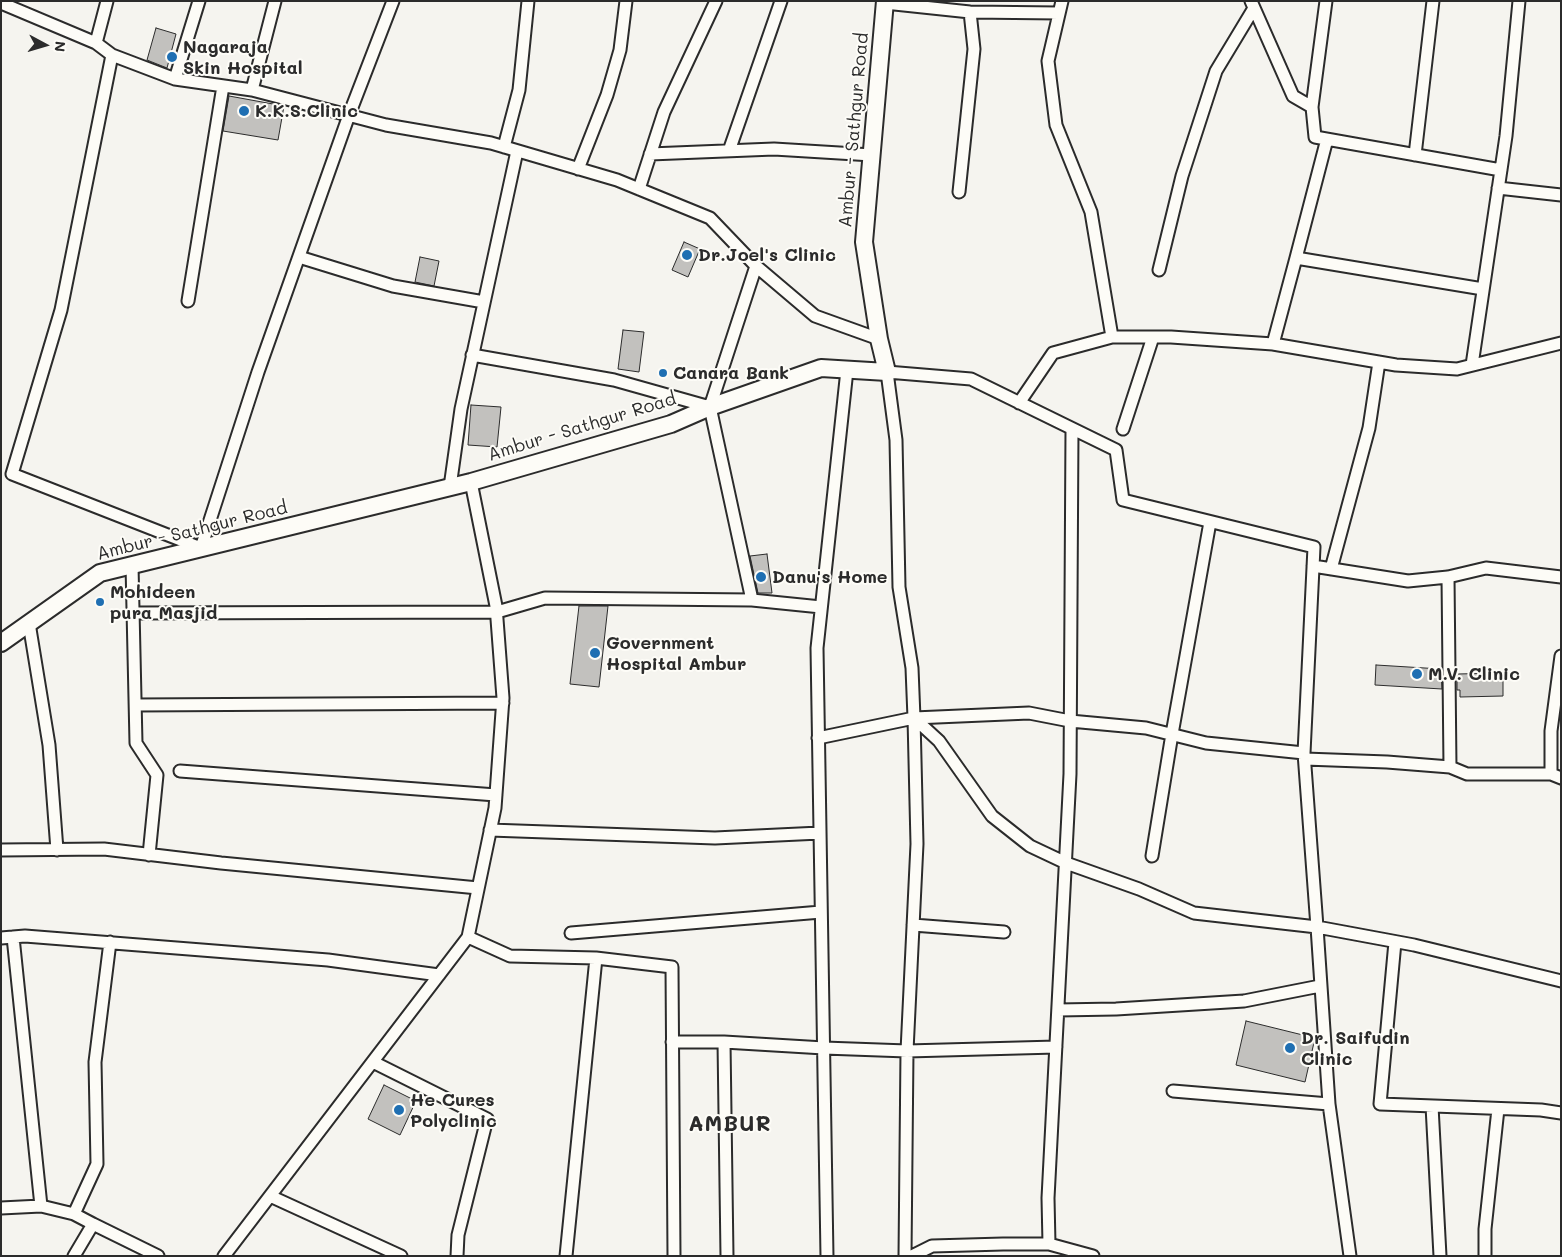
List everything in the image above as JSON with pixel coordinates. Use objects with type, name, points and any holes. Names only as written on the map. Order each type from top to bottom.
[{"type":"main road","name":"Ambur - Sathgur Road","points":[[1,643],[100,573],[471,482],[671,424],[710,407],[821,368],[887,372],[879,339],[864,242],[885,2]]},
{"type":"street","points":[[96,43],[107,1]]},
{"type":"street","points":[[175,79],[199,1]]},
{"type":"street","points":[[252,90],[275,1]]},
{"type":"street","points":[[112,55],[61,310],[6,472],[201,548],[258,372],[349,115],[393,1]]},
{"type":"street","points":[[504,147],[519,90],[528,1]]},
{"type":"street","points":[[578,169],[607,95],[620,50],[626,1]]},
{"type":"street","points":[[639,189],[664,112],[716,1]]},
{"type":"street","points":[[729,152],[781,1]]},
{"type":"street","points":[[1326,1],[1312,107],[1315,137],[1500,170]]},
{"type":"street","points":[[1415,155],[1433,1]]},
{"type":"street","points":[[1472,365],[1506,136],[1519,1]]},
{"type":"street","points":[[885,2],[970,12],[1061,7],[1048,61],[1056,125],[1091,212],[1112,337]]},
{"type":"street","points":[[1,3],[96,43],[112,55],[175,79],[252,90],[386,125],[504,147],[617,180],[710,218],[756,266],[815,316],[879,339]]},
{"type":"street","points":[[1253,5],[1293,96],[1312,107]]},
{"type":"street","points":[[1159,270],[1182,176],[1216,71],[1253,5]]},
{"type":"street","points":[[959,192],[974,49],[970,12]]},
{"type":"street","points":[[188,301],[223,86]]},
{"type":"street","points":[[1273,344],[1327,139]]},
{"type":"street","points":[[650,154],[774,149],[872,155]]},
{"type":"street","points":[[450,487],[461,409],[518,151]]},
{"type":"street","points":[[1498,188],[1561,195]]},
{"type":"street","points":[[299,257],[394,286],[484,302]]},
{"type":"street","points":[[1296,258],[1483,289]]},
{"type":"street","points":[[752,600],[710,407],[756,266]]},
{"type":"street","points":[[1020,403],[1053,353],[1112,337],[1154,337],[1273,344],[1396,365],[1457,369],[1561,343]]},
{"type":"street","points":[[1123,429],[1154,337]]},
{"type":"street","points":[[472,355],[614,380],[710,407]]},
{"type":"street","points":[[1331,569],[1369,428],[1379,362]]},
{"type":"street","points":[[827,1256],[817,648],[847,370]]},
{"type":"street","points":[[905,1256],[907,1051],[917,844],[912,668],[899,587],[896,440],[887,372],[971,379],[1116,450],[1123,500],[1314,548],[1305,756],[1329,1104],[1350,1256]]},
{"type":"street","points":[[1049,1244],[1048,1198],[1070,774],[1072,429]]},
{"type":"street","points":[[224,1256],[468,938],[496,795],[503,702],[497,612],[471,482]]},
{"type":"street","points":[[1152,856],[1210,522]]},
{"type":"street","points":[[132,565],[136,743],[157,775],[149,854]]},
{"type":"street","points":[[1313,566],[1408,581],[1448,577],[1486,568],[1561,577]]},
{"type":"street","points":[[1448,577],[1450,767]]},
{"type":"street","points":[[134,613],[497,612],[545,598],[752,600],[821,607]]},
{"type":"street","points":[[29,623],[50,745],[56,850]]},
{"type":"street","points":[[818,738],[914,718],[1030,713],[1070,721],[1146,728],[1206,743],[1305,756],[1450,767],[1467,774],[1556,776],[1551,731],[1561,656]]},
{"type":"street","points":[[136,705],[503,702]]},
{"type":"street","points":[[914,718],[939,741],[992,816],[1030,846],[1066,863],[1139,889],[1194,912],[1317,927],[1395,942],[1561,981]]},
{"type":"street","points":[[180,771],[496,795]]},
{"type":"street","points":[[490,830],[715,838],[820,833]]},
{"type":"street","points":[[1,850],[104,849],[478,888]]},
{"type":"street","points":[[571,933],[821,912]]},
{"type":"street","points":[[913,924],[1004,932]]},
{"type":"street","points":[[41,1206],[7,937],[25,936],[110,942],[328,960],[439,975]]},
{"type":"street","points":[[468,938],[510,956],[596,958],[672,967],[674,1256]]},
{"type":"street","points":[[74,1214],[98,1164],[94,1062],[110,942]]},
{"type":"street","points":[[1395,942],[1380,1104],[1541,1110],[1561,1113]]},
{"type":"street","points":[[566,1256],[596,958]]},
{"type":"street","points":[[1058,1010],[1116,1009],[1244,1001],[1320,986]]},
{"type":"street","points":[[672,1042],[724,1042],[907,1051],[1056,1047]]},
{"type":"street","points":[[724,1042],[727,1256]]},
{"type":"street","points":[[372,1062],[487,1119],[458,1235],[457,1256]]},
{"type":"street","points":[[1174,1092],[1329,1104]]},
{"type":"street","points":[[1432,1106],[1440,1256]]},
{"type":"street","points":[[1484,1256],[1485,1229],[1498,1109]]},
{"type":"street","points":[[270,1196],[401,1256]]},
{"type":"street","points":[[1,1208],[41,1206],[74,1214],[158,1256]]},
{"type":"street","points":[[74,1256],[93,1224]]},
{"type":"street","points":[[1003,1244],[1003,1256]]},
{"type":"street","points":[[912,1256],[932,1246],[1049,1244],[1093,1256]]},
{"type":"building","points":[[156,28],[176,34],[167,68],[147,60]]},
{"type":"building","points":[[229,96],[284,106],[278,140],[223,131]]},
{"type":"building","points":[[684,242],[700,249],[688,277],[672,270]]},
{"type":"building","points":[[420,257],[439,261],[434,286],[415,282]]},
{"type":"building","points":[[623,330],[644,332],[639,372],[618,369]]},
{"type":"building","points":[[471,405],[501,407],[497,447],[468,445]]},
{"type":"building","points":[[767,554],[772,593],[758,593],[750,556]]},
{"type":"building","points":[[579,606],[608,606],[599,687],[570,684]]},
{"type":"building","points":[[1376,665],[1441,669],[1442,689],[1375,685]]},
{"type":"building","points":[[1503,673],[1503,696],[1460,697],[1460,690],[1457,690],[1457,674]]},
{"type":"building","points":[[1246,1021],[1315,1038],[1305,1082],[1236,1065]]},
{"type":"building","points":[[384,1085],[416,1101],[400,1135],[368,1119]]},
{"type":"place","name":"Nagaraja Skin Hospital","points":[[172,57]]},
{"type":"place","name":"K.K.S.Clinic","points":[[244,111]]},
{"type":"place","name":"Dr.Joel's Clinic","points":[[687,255]]},
{"type":"place","name":"Canara Bank","points":[[663,373]]},
{"type":"place","name":"Danu's Home","points":[[761,577]]},
{"type":"place","name":"Mohideen pura Masjid","points":[[100,602]]},
{"type":"place","name":"Government Hospital Ambur","points":[[595,653]]},
{"type":"place","name":"M.V. Clinic","points":[[1417,674]]},
{"type":"place","name":"Dr. Saifudin Clinic","points":[[1290,1048]]},
{"type":"place","name":"He Cures Polyclinic","points":[[399,1110]]},
{"type":"district","name":"AMBUR","points":[[730,1124]]}]
